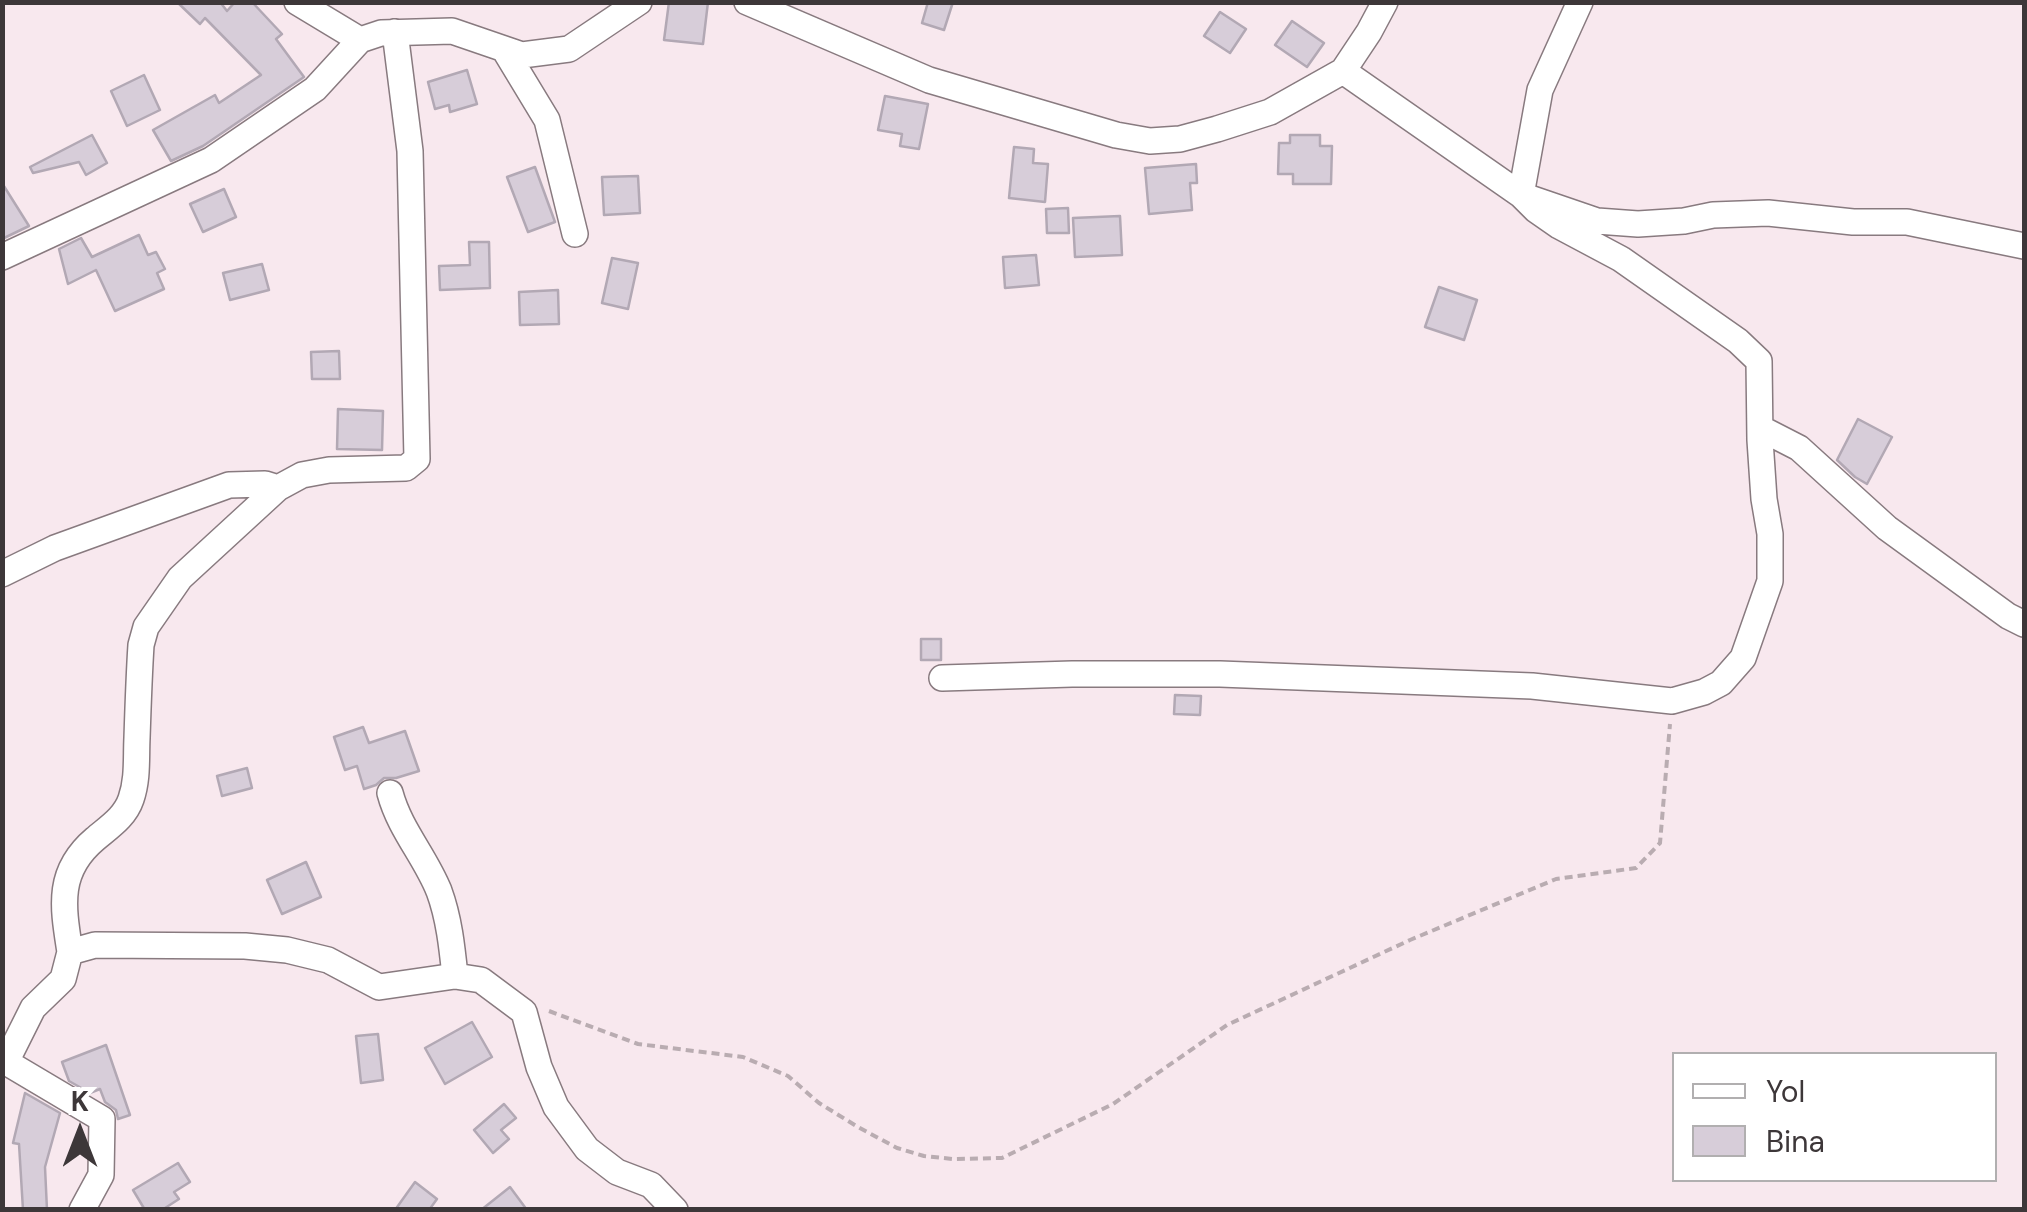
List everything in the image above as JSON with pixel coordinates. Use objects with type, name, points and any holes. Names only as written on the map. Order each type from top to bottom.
[{"type":"street","points":[[297,2],[360,40]]},
{"type":"street","points":[[2,257],[211,160],[315,89],[360,40],[381,33],[452,31],[522,55],[568,48],[638,2]]},
{"type":"street","points":[[747,2],[929,80],[1116,135],[1150,141],[1199,134],[1270,112],[1343,72],[1385,2]]},
{"type":"street","points":[[1520,195],[1540,90],[1580,2]]},
{"type":"street","points":[[82,1210],[101,1175],[102,1119],[4,1062],[33,1008],[63,978],[70,952],[63,912],[69,872],[77,858],[115,824],[130,803],[136,779],[140,645],[146,626],[180,578],[278,488],[302,475],[329,470],[406,468],[417,460],[410,151],[395,32]]},
{"type":"street","points":[[504,49],[548,120],[574,234]]},
{"type":"street","points":[[942,678],[1220,674],[1532,686],[1672,701],[1721,683],[1743,658],[1770,581],[1759,361],[1738,341],[1622,259],[1536,210],[1343,72]]},
{"type":"street","points":[[1520,195],[1596,221],[1638,224],[1684,221],[1713,214],[1768,214],[1853,222],[1907,222],[2024,246]]},
{"type":"street","points":[[1760,428],[1799,448],[1886,528],[2024,624]]},
{"type":"street","points":[[2,574],[55,548],[229,485],[265,484],[278,488]]},
{"type":"street","points":[[390,793],[404,831],[438,888],[455,976]]},
{"type":"street","points":[[70,952],[95,945],[245,946],[287,950],[328,960],[378,987],[455,976],[481,980],[524,1012],[556,1107],[587,1149],[617,1172],[651,1184],[675,1210]]},
{"type":"path","points":[[524,1012],[550,1011],[638,1044],[743,1057],[788,1076],[820,1103],[897,1148],[924,1156],[1002,1158],[1113,1104],[1227,1025],[1393,948],[1556,879],[1636,868],[1660,843],[1672,701]]},
{"type":"building","points":[[177,2],[220,2],[227,11],[235,2],[252,2],[282,34],[276,39],[304,77],[203,146],[171,161],[153,130],[215,95],[219,103],[261,75],[205,18],[200,24]]},
{"type":"building","points":[[669,2],[708,2],[703,44],[664,40]]},
{"type":"building","points":[[928,2],[953,2],[944,30],[922,23]]},
{"type":"building","points":[[1220,12],[1246,29],[1230,53],[1204,36]]},
{"type":"building","points":[[1292,21],[1324,43],[1307,67],[1275,45]]},
{"type":"building","points":[[467,70],[477,104],[450,112],[449,105],[435,109],[428,82]]},
{"type":"building","points":[[144,75],[160,110],[127,126],[111,91]]},
{"type":"building","points":[[885,96],[928,104],[919,149],[900,146],[902,134],[878,130]]},
{"type":"building","points":[[92,135],[107,163],[86,175],[79,162],[33,173],[30,167]]},
{"type":"building","points":[[1290,135],[1320,135],[1320,146],[1332,146],[1331,184],[1293,184],[1293,174],[1278,174],[1279,143],[1290,143]]},
{"type":"building","points":[[1014,147],[1034,149],[1033,163],[1048,164],[1045,202],[1009,198]]},
{"type":"building","points":[[1196,164],[1197,183],[1190,183],[1192,210],[1149,214],[1145,168]]},
{"type":"building","points":[[535,167],[555,222],[528,232],[507,177]]},
{"type":"building","points":[[638,176],[640,213],[604,215],[602,177]]},
{"type":"building","points":[[2,183],[29,226],[2,239]]},
{"type":"building","points":[[224,189],[236,217],[203,232],[190,204]]},
{"type":"building","points":[[1068,208],[1069,233],[1047,233],[1046,209]]},
{"type":"building","points":[[1120,216],[1122,255],[1075,257],[1073,218]]},
{"type":"building","points":[[139,235],[148,255],[156,252],[165,269],[157,273],[164,289],[115,311],[96,270],[68,284],[59,249],[81,238],[92,257]]},
{"type":"building","points":[[469,242],[489,242],[490,288],[440,290],[439,266],[470,265]]},
{"type":"building","points":[[1036,255],[1039,285],[1005,288],[1003,257]]},
{"type":"building","points":[[612,258],[638,263],[628,309],[602,303]]},
{"type":"building","points":[[262,264],[269,290],[230,300],[223,273]]},
{"type":"building","points":[[1439,287],[1477,300],[1464,340],[1425,327]]},
{"type":"building","points":[[558,290],[559,324],[520,325],[519,292]]},
{"type":"building","points":[[339,351],[340,379],[312,379],[311,352]]},
{"type":"building","points":[[338,409],[383,411],[382,450],[337,449]]},
{"type":"building","points":[[1858,419],[1892,437],[1867,484],[1837,460]]},
{"type":"building","points":[[921,639],[941,639],[941,660],[921,660]]},
{"type":"building","points":[[1175,695],[1201,696],[1200,715],[1174,714]]},
{"type":"building","points":[[363,727],[369,743],[405,731],[419,771],[384,778],[364,789],[357,766],[345,770],[334,737]]},
{"type":"building","points":[[247,768],[252,788],[222,796],[217,776]]},
{"type":"building","points":[[306,862],[321,897],[282,914],[267,880]]},
{"type":"building","points":[[472,1022],[492,1057],[445,1084],[425,1048]]},
{"type":"building","points":[[378,1034],[383,1080],[361,1083],[356,1036]]},
{"type":"building","points":[[106,1045],[130,1115],[118,1119],[100,1089],[90,1093],[69,1081],[62,1062]]},
{"type":"building","points":[[25,1093],[60,1113],[45,1167],[47,1210],[23,1210],[19,1144],[13,1143]]},
{"type":"building","points":[[504,1104],[516,1118],[501,1130],[509,1139],[493,1153],[474,1130]]},
{"type":"building","points":[[178,1163],[190,1182],[174,1192],[179,1199],[162,1210],[145,1210],[133,1190]]},
{"type":"building","points":[[415,1182],[437,1199],[429,1210],[395,1210]]},
{"type":"building","points":[[510,1187],[527,1210],[481,1210]]}]
